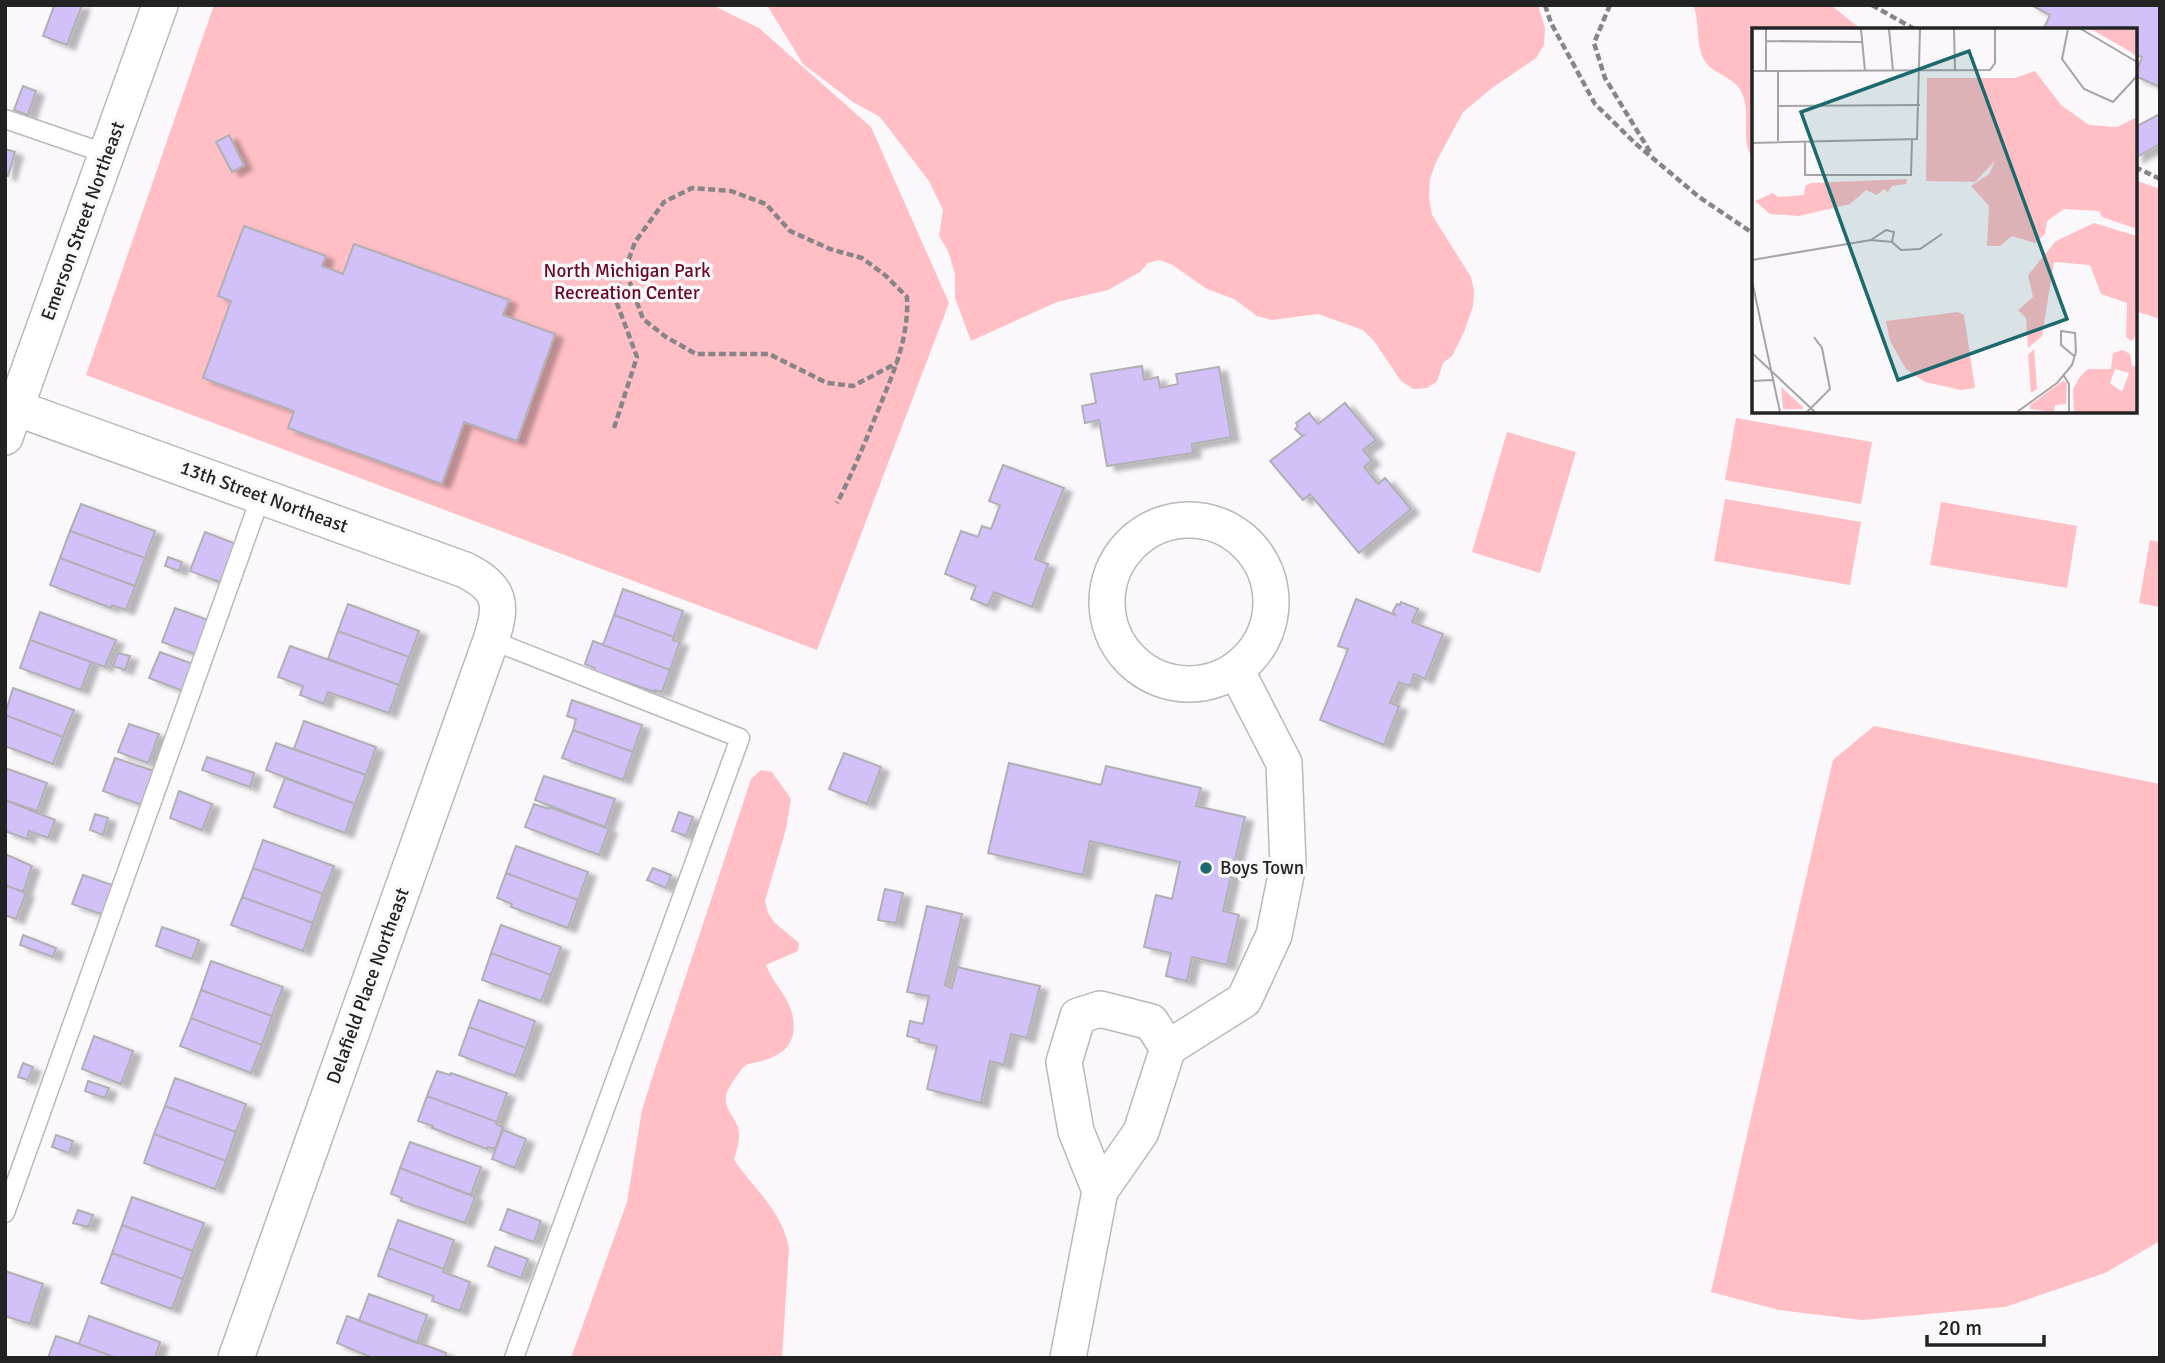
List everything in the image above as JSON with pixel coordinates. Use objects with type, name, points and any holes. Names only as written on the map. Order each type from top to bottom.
[{"type":"street","name":"Emerson Street Northeast","points":[[9,416],[160,5]]},
{"type":"street","name":"13th Street Northeast","points":[[9,416],[261,496],[466,570],[480,578],[498,602],[496,627]]},
{"type":"street","points":[[1193,520],[1216,525],[1239,537],[1253,552],[1266,574],[1270,611],[1261,642],[1236,670],[1215,681],[1190,685],[1174,684],[1157,678],[1130,661],[1114,637],[1106,605],[1110,576],[1129,546],[1146,532],[1166,523],[1193,520]]},
{"type":"street","name":"Delafield Place Northeast","points":[[236,1358],[496,627]]},
{"type":"street","points":[[1068,1358],[1100,1191],[1141,1132],[1168,1048],[1244,1000],[1274,935],[1288,865],[1284,763],[1236,670]]},
{"type":"street","points":[[1100,1191],[1076,1131],[1064,1062],[1078,1016],[1100,1009],[1151,1022],[1168,1048]]},
{"type":"lane","points":[[5,119],[107,154]]},
{"type":"lane","points":[[5,1213],[261,496]]},
{"type":"lane","points":[[496,627],[740,738],[514,1358]]},
{"type":"path","points":[[1545,5],[1551,23],[1595,104],[1699,197],[1752,233]]},
{"type":"path","points":[[1610,5],[1594,43],[1605,78],[1654,159]]},
{"type":"path","points":[[1872,5],[1912,28]]},
{"type":"path","points":[[2137,168],[2160,179]]},
{"type":"path","points":[[614,428],[637,357],[615,298],[635,242],[664,202],[691,188],[731,191],[766,204],[790,231],[830,249],[862,258],[885,275],[907,297],[906,332],[897,363],[862,452],[837,503]]},
{"type":"path","points":[[625,270],[643,320],[695,354],[769,354],[827,383],[853,386],[897,363]]},
{"type":"green space","name":"North Michigan Park Recreation Center","points":[[214,5],[712,5],[759,28],[871,127],[949,303],[817,650],[86,375]]},
{"type":"green space","points":[[767,5],[1538,5],[1545,28],[1544,45],[1536,58],[1463,112],[1436,162],[1430,179],[1432,215],[1471,277],[1473,306],[1464,332],[1452,356],[1443,363],[1437,381],[1427,388],[1413,389],[1401,381],[1374,341],[1363,330],[1318,314],[1272,320],[1257,316],[1234,299],[1207,289],[1171,264],[1159,260],[1148,263],[1140,272],[1108,290],[1057,302],[971,341],[955,298],[955,274],[948,251],[939,236],[943,210],[929,181],[880,117],[853,102],[803,64]]},
{"type":"green space","points":[[1693,5],[1831,5],[1860,28],[1752,28],[1752,157],[1747,144],[1746,109],[1741,91],[1734,82],[1711,68],[1703,58]]},
{"type":"green space","points":[[2137,181],[2160,189],[2160,319],[2137,312]]},
{"type":"green space","points":[[1736,418],[1872,442],[1861,504],[1725,480]]},
{"type":"green space","points":[[1507,432],[1576,452],[1540,573],[1472,552]]},
{"type":"green space","points":[[1725,499],[1861,522],[1850,585],[1714,561]]},
{"type":"green space","points":[[1941,502],[2077,526],[2067,588],[1930,565]]},
{"type":"green space","points":[[2150,540],[2160,542],[2160,607],[2139,603]]},
{"type":"green space","points":[[1874,726],[2160,784],[2160,1241],[2105,1273],[2005,1307],[1862,1320],[1779,1310],[1711,1292],[1833,760]]},
{"type":"green space","points":[[761,770],[772,772],[791,799],[786,829],[765,901],[768,913],[775,923],[799,943],[798,951],[766,965],[790,1007],[794,1031],[789,1044],[778,1054],[744,1067],[728,1089],[726,1102],[739,1131],[734,1160],[774,1212],[789,1248],[782,1358],[571,1358],[627,1202],[642,1110],[653,1075],[751,779]]},
{"type":"building","points":[[52,5],[82,5],[67,45],[43,36],[54,6]]},
{"type":"building","points":[[2031,5],[2160,5],[2160,87],[2137,77],[2142,57],[2137,55],[2137,28],[2044,28],[2050,15]]},
{"type":"building","points":[[23,86],[36,91],[28,115],[14,110]]},
{"type":"building","points":[[2160,114],[2160,144],[2137,157],[2137,126]]},
{"type":"building","points":[[229,135],[244,165],[232,172],[216,142]]},
{"type":"building","points":[[5,149],[15,152],[8,176],[5,175]]},
{"type":"building","points":[[244,226],[326,256],[322,266],[343,274],[354,244],[509,300],[503,315],[555,334],[517,441],[464,422],[442,484],[288,428],[294,411],[203,378],[231,301],[218,296]]},
{"type":"building","points":[[1142,366],[1144,380],[1158,377],[1160,388],[1178,384],[1176,374],[1219,367],[1231,437],[1192,444],[1193,453],[1107,466],[1099,420],[1085,423],[1082,406],[1096,403],[1091,374]]},
{"type":"building","points":[[1345,403],[1376,440],[1363,450],[1372,460],[1364,467],[1378,484],[1385,478],[1411,509],[1359,553],[1310,494],[1303,500],[1270,461],[1304,435],[1295,429],[1298,426],[1296,423],[1309,413],[1318,424]]},
{"type":"building","points":[[1003,465],[1064,488],[1035,559],[1048,564],[1032,607],[994,592],[988,606],[971,599],[976,586],[945,574],[961,531],[978,537],[982,526],[991,529],[1000,505],[989,501]]},
{"type":"building","points":[[81,504],[155,531],[145,558],[70,531]]},
{"type":"building","points":[[70,531],[145,558],[135,586],[60,558]]},
{"type":"building","points":[[205,532],[236,544],[222,583],[190,571]]},
{"type":"building","points":[[168,557],[182,562],[179,571],[165,566]]},
{"type":"building","points":[[60,558],[135,586],[126,610],[112,605],[111,608],[50,585]]},
{"type":"building","points":[[623,589],[683,611],[674,637],[614,615]]},
{"type":"building","points":[[1356,599],[1395,615],[1393,611],[1401,602],[1418,609],[1412,622],[1443,634],[1425,679],[1414,674],[1410,686],[1399,682],[1390,703],[1399,706],[1384,745],[1320,720],[1348,649],[1338,646]]},
{"type":"building","points":[[348,604],[419,631],[409,657],[338,631]]},
{"type":"building","points":[[175,608],[208,620],[195,654],[162,642]]},
{"type":"building","points":[[40,612],[116,640],[105,667],[30,640]]},
{"type":"building","points":[[614,615],[674,637],[673,640],[680,642],[670,670],[603,645]]},
{"type":"building","points":[[338,631],[409,657],[399,685],[328,659]]},
{"type":"building","points":[[30,640],[91,662],[81,690],[20,668]]},
{"type":"building","points":[[593,641],[670,670],[662,692],[594,671],[595,668],[585,664]]},
{"type":"building","points":[[290,646],[399,685],[389,713],[328,692],[324,704],[300,695],[303,686],[278,677]]},
{"type":"building","points":[[160,652],[193,664],[183,691],[149,678]]},
{"type":"building","points":[[118,653],[130,656],[125,670],[113,666]]},
{"type":"building","points":[[13,688],[74,710],[63,737],[5,715]]},
{"type":"building","points":[[572,700],[642,725],[633,752],[573,730],[576,719],[567,716]]},
{"type":"building","points":[[5,715],[63,737],[53,764],[5,746]]},
{"type":"building","points":[[304,721],[376,747],[366,775],[294,749]]},
{"type":"building","points":[[129,724],[159,734],[148,763],[118,752]]},
{"type":"building","points":[[573,730],[633,752],[623,780],[562,758]]},
{"type":"building","points":[[276,743],[366,775],[355,804],[266,770]]},
{"type":"building","points":[[844,753],[881,767],[867,804],[829,789]]},
{"type":"building","points":[[207,757],[254,773],[250,787],[202,770]]},
{"type":"building","points":[[115,758],[154,771],[142,805],[103,791]]},
{"type":"building","name":"Boys Town","points":[[1009,763],[1101,785],[1106,766],[1201,788],[1196,806],[1245,817],[1223,911],[1239,915],[1227,965],[1192,957],[1187,981],[1166,976],[1171,953],[1144,947],[1156,895],[1172,899],[1180,862],[1090,841],[1083,875],[988,853]]},
{"type":"building","points":[[5,768],[47,783],[37,811],[5,800]]},
{"type":"building","points":[[544,776],[615,799],[605,827],[535,800]]},
{"type":"building","points":[[285,778],[355,804],[345,833],[274,807]]},
{"type":"building","points":[[179,791],[212,804],[202,830],[170,818]]},
{"type":"building","points":[[5,800],[55,820],[48,838],[29,831],[27,839],[5,831]]},
{"type":"building","points":[[534,804],[609,829],[599,855],[525,827]]},
{"type":"building","points":[[679,812],[693,817],[686,836],[672,831]]},
{"type":"building","points":[[95,814],[108,818],[103,835],[90,830]]},
{"type":"building","points":[[263,840],[334,866],[323,894],[253,868]]},
{"type":"building","points":[[516,846],[588,872],[578,900],[506,873]]},
{"type":"building","points":[[5,854],[32,866],[23,892],[5,885]]},
{"type":"building","points":[[253,868],[323,894],[313,923],[242,897]]},
{"type":"building","points":[[653,868],[671,875],[666,888],[647,880]]},
{"type":"building","points":[[506,873],[578,900],[568,928],[511,907],[512,904],[497,898]]},
{"type":"building","points":[[83,875],[115,886],[104,915],[72,904]]},
{"type":"building","points":[[5,885],[26,893],[16,919],[5,915]]},
{"type":"building","points":[[885,889],[903,893],[896,923],[878,920]]},
{"type":"building","points":[[242,897],[313,923],[303,951],[231,925]]},
{"type":"building","points":[[927,906],[962,914],[945,985],[952,988],[957,967],[1040,986],[1027,1038],[1011,1034],[1004,1065],[990,1061],[981,1103],[927,1089],[937,1046],[907,1036],[910,1021],[923,1024],[929,996],[907,992]]},
{"type":"building","points":[[501,925],[561,947],[551,975],[491,953]]},
{"type":"building","points":[[162,927],[199,940],[192,959],[156,946]]},
{"type":"building","points":[[23,935],[56,948],[53,957],[20,945]]},
{"type":"building","points":[[491,953],[551,975],[541,1001],[482,980]]},
{"type":"building","points":[[211,961],[283,987],[272,1016],[201,990]]},
{"type":"building","points":[[201,990],[272,1016],[262,1045],[191,1018]]},
{"type":"building","points":[[479,1000],[535,1021],[526,1048],[469,1027]]},
{"type":"building","points":[[191,1018],[262,1045],[251,1073],[180,1046]]},
{"type":"building","points":[[469,1027],[526,1048],[515,1076],[459,1055]]},
{"type":"building","points":[[94,1036],[133,1051],[121,1084],[82,1069]]},
{"type":"building","points":[[23,1063],[33,1067],[28,1080],[18,1077]]},
{"type":"building","points":[[437,1071],[450,1075],[451,1073],[507,1093],[497,1122],[427,1096]]},
{"type":"building","points":[[175,1078],[246,1104],[236,1132],[165,1106]]},
{"type":"building","points":[[88,1081],[109,1088],[105,1098],[85,1091]]},
{"type":"building","points":[[427,1096],[497,1122],[496,1124],[503,1127],[495,1149],[487,1149],[418,1121]]},
{"type":"building","points":[[165,1106],[236,1132],[226,1161],[154,1134]]},
{"type":"building","points":[[503,1130],[526,1139],[515,1168],[492,1159]]},
{"type":"building","points":[[154,1134],[226,1161],[215,1189],[144,1163]]},
{"type":"building","points":[[56,1135],[73,1141],[69,1153],[52,1147]]},
{"type":"building","points":[[410,1142],[481,1167],[471,1195],[400,1168]]},
{"type":"building","points":[[400,1168],[475,1197],[465,1223],[401,1201],[402,1198],[391,1194]]},
{"type":"building","points":[[132,1197],[204,1223],[193,1251],[122,1225]]},
{"type":"building","points":[[508,1209],[541,1221],[534,1242],[500,1230]]},
{"type":"building","points":[[78,1210],[93,1215],[88,1227],[73,1223]]},
{"type":"building","points":[[398,1220],[454,1240],[444,1269],[388,1248]]},
{"type":"building","points":[[122,1225],[193,1251],[183,1279],[112,1253]]},
{"type":"building","points":[[495,1247],[528,1259],[521,1278],[488,1266]]},
{"type":"building","points":[[388,1248],[470,1282],[460,1311],[432,1301],[434,1296],[378,1276]]},
{"type":"building","points":[[112,1253],[183,1279],[172,1309],[101,1283]]},
{"type":"building","points":[[5,1271],[43,1284],[30,1324],[5,1316]]},
{"type":"building","points":[[369,1294],[427,1315],[417,1343],[359,1321]]},
{"type":"building","points":[[89,1316],[160,1342],[155,1358],[117,1358],[79,1344]]},
{"type":"building","points":[[347,1316],[446,1353],[445,1358],[373,1358],[337,1343]]},
{"type":"building","points":[[56,1336],[79,1344],[117,1358],[48,1358]]},
{"type":"place","name":"Boys Town","points":[[1206,868]]}]
